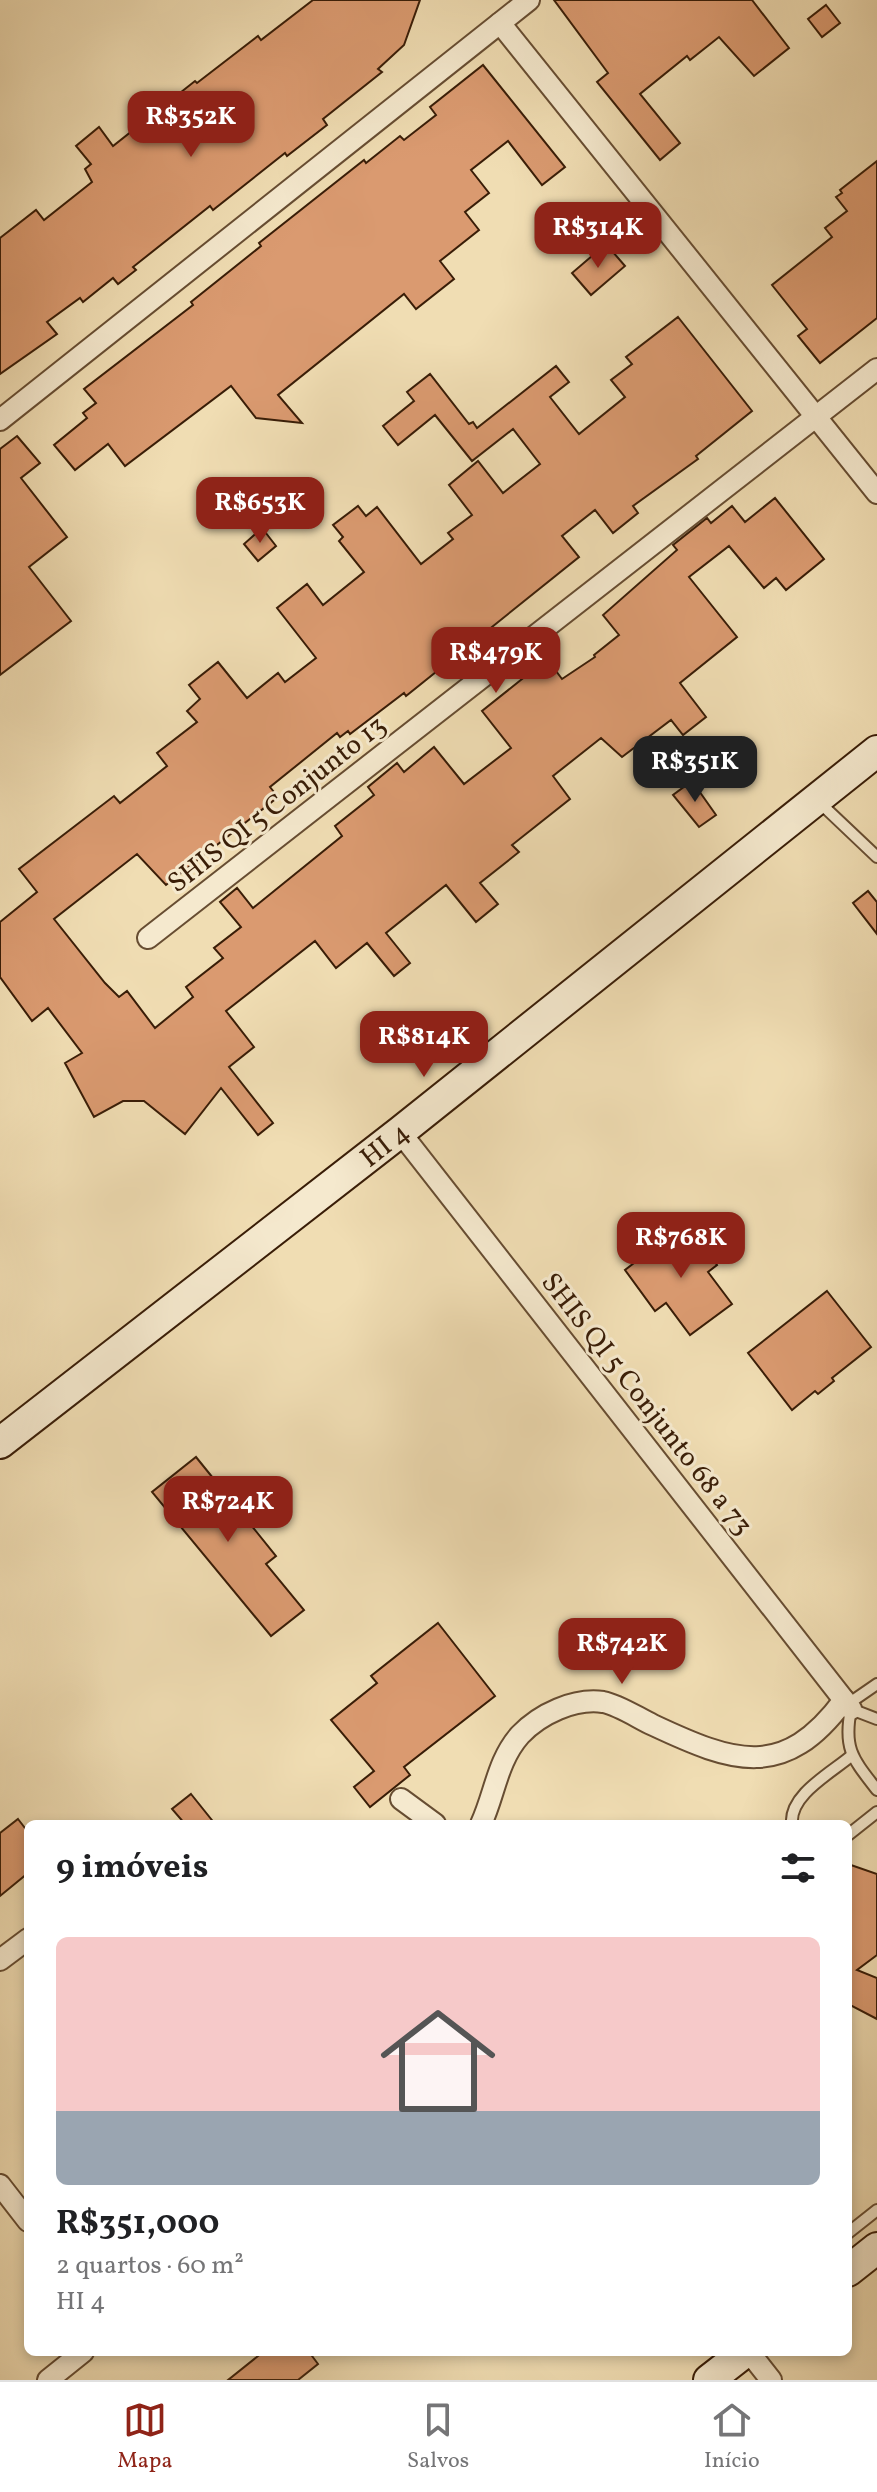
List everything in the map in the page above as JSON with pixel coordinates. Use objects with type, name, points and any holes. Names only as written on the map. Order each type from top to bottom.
[{"type":"street","points":[[0,420],[529,0]]},
{"type":"street","points":[[500,23],[877,493]]},
{"type":"street","name":"SHIS QI 5 Conjunto 13","points":[[148,938],[877,369]]},
{"type":"street","name":"HI 4","points":[[0,1443],[400,1132],[877,751]]},
{"type":"street","name":"SHIS QI 5 Conjunto 68 a 73","points":[[400,1132],[848,1704]]},
{"type":"street","points":[[482,1820],[499,1768],[521,1735],[552,1711],[578,1703],[604,1702],[673,1735],[741,1760],[783,1753],[806,1742],[848,1704]]},
{"type":"street","points":[[401,1799],[430,1820]]},
{"type":"street","points":[[0,1960],[24,1942]]},
{"type":"street","points":[[0,2185],[24,2216]]},
{"type":"street","points":[[852,2268],[877,2248]]},
{"type":"street","points":[[48,2380],[78,2356]]},
{"type":"street","points":[[709,2380],[742,2356]]},
{"type":"street","points":[[750,2356],[771,2380]]},
{"type":"lane","points":[[816,799],[873,845],[877,857]]},
{"type":"lane","points":[[848,1704],[877,1684]]},
{"type":"lane","points":[[848,1704],[877,1719]]},
{"type":"lane","points":[[848,1704],[846,1732],[851,1756],[877,1790]]},
{"type":"lane","points":[[792,1820],[796,1802],[851,1756]]},
{"type":"lane","points":[[852,1832],[877,1812]]},
{"type":"lane","points":[[852,2230],[877,2210]]},
{"type":"building","points":[[313,0],[420,0],[404,45],[378,69],[382,72],[323,119],[327,125],[287,156],[285,153],[213,210],[210,206],[133,267],[136,270],[118,284],[113,278],[83,302],[80,298],[47,322],[57,334],[0,374],[0,238],[36,210],[44,220],[92,182],[85,169],[91,164],[76,146],[99,127],[113,146],[195,81],[197,83],[258,36],[261,40]]},
{"type":"building","points":[[554,0],[752,0],[789,48],[754,76],[719,37],[690,60],[687,56],[640,94],[680,143],[660,160],[597,82],[608,73]]},
{"type":"building","points":[[826,5],[840,23],[822,37],[808,19]]},
{"type":"building","points":[[483,65],[565,167],[542,185],[508,141],[471,170],[489,193],[465,212],[479,230],[440,261],[454,279],[416,309],[404,294],[278,395],[302,423],[256,418],[231,386],[125,466],[108,444],[75,470],[54,445],[87,418],[83,413],[96,403],[84,389],[193,305],[191,302],[261,246],[259,243],[364,160],[366,163],[400,136],[404,140],[436,115],[430,107]]},
{"type":"building","points":[[877,161],[877,318],[820,363],[798,336],[807,329],[772,285],[832,237],[825,228],[847,211],[836,197],[842,193],[840,190]]},
{"type":"building","points":[[606,244],[625,266],[591,295],[572,273]]},
{"type":"building","points":[[678,317],[752,411],[696,456],[698,459],[633,506],[638,513],[613,533],[595,510],[562,536],[579,557],[406,696],[404,693],[350,734],[348,731],[340,737],[337,733],[270,787],[278,797],[166,885],[137,854],[54,919],[105,983],[119,997],[127,991],[155,1028],[193,997],[186,987],[223,958],[214,948],[241,927],[220,902],[237,888],[253,908],[342,836],[335,826],[374,795],[368,787],[397,763],[404,772],[434,747],[464,784],[511,748],[482,711],[547,659],[562,679],[595,657],[619,635],[603,615],[677,550],[673,545],[707,518],[711,523],[732,506],[745,522],[775,498],[824,559],[786,590],[776,578],[764,588],[729,546],[689,577],[737,637],[680,683],[706,717],[683,735],[671,720],[622,757],[601,738],[553,776],[570,799],[512,845],[519,852],[480,883],[498,904],[476,922],[446,885],[386,933],[410,963],[394,976],[367,943],[336,968],[315,941],[226,1011],[254,1047],[229,1067],[273,1123],[258,1135],[221,1088],[185,1134],[144,1101],[123,1101],[94,1117],[65,1063],[82,1053],[48,1008],[32,1021],[0,977],[0,922],[37,892],[19,869],[114,796],[120,803],[167,766],[157,753],[197,722],[187,711],[200,699],[189,685],[218,662],[247,698],[278,673],[285,682],[316,658],[277,608],[307,584],[323,605],[364,572],[339,541],[343,537],[333,525],[358,506],[366,516],[377,507],[421,564],[453,539],[448,533],[472,515],[449,485],[478,461],[503,493],[540,464],[513,429],[472,461],[435,415],[398,445],[383,426],[414,401],[407,392],[430,374],[469,424],[473,422],[477,428],[556,366],[569,382],[550,397],[579,434],[625,397],[611,380],[632,364],[626,357]]},
{"type":"building","points":[[17,436],[40,463],[21,478],[67,537],[29,567],[71,621],[0,675],[0,449]]},
{"type":"building","points":[[262,528],[276,546],[258,561],[244,544]]},
{"type":"building","points":[[692,781],[716,815],[699,827],[673,795]]},
{"type":"building","points":[[868,891],[877,902],[877,934],[853,903]]},
{"type":"building","points":[[686,1223],[717,1265],[708,1272],[732,1304],[690,1335],[666,1303],[655,1311],[625,1270]]},
{"type":"building","points":[[827,1291],[871,1347],[832,1378],[834,1381],[818,1394],[815,1391],[792,1410],[748,1353]]},
{"type":"building","points":[[196,1457],[276,1556],[266,1564],[304,1610],[271,1636],[152,1492]]},
{"type":"building","points":[[438,1623],[495,1696],[404,1767],[410,1775],[370,1807],[354,1787],[374,1771],[331,1720],[377,1683],[371,1676]]},
{"type":"building","points":[[191,1794],[212,1820],[182,1820],[172,1809]]},
{"type":"building","points":[[18,1819],[24,1827],[24,1876],[0,1896],[0,1833]]},
{"type":"building","points":[[852,1865],[877,1874],[877,1955],[857,1970],[877,1978],[877,2019],[852,2006]]},
{"type":"building","points":[[258,2356],[312,2356],[318,2364],[298,2380],[228,2380]]}]
